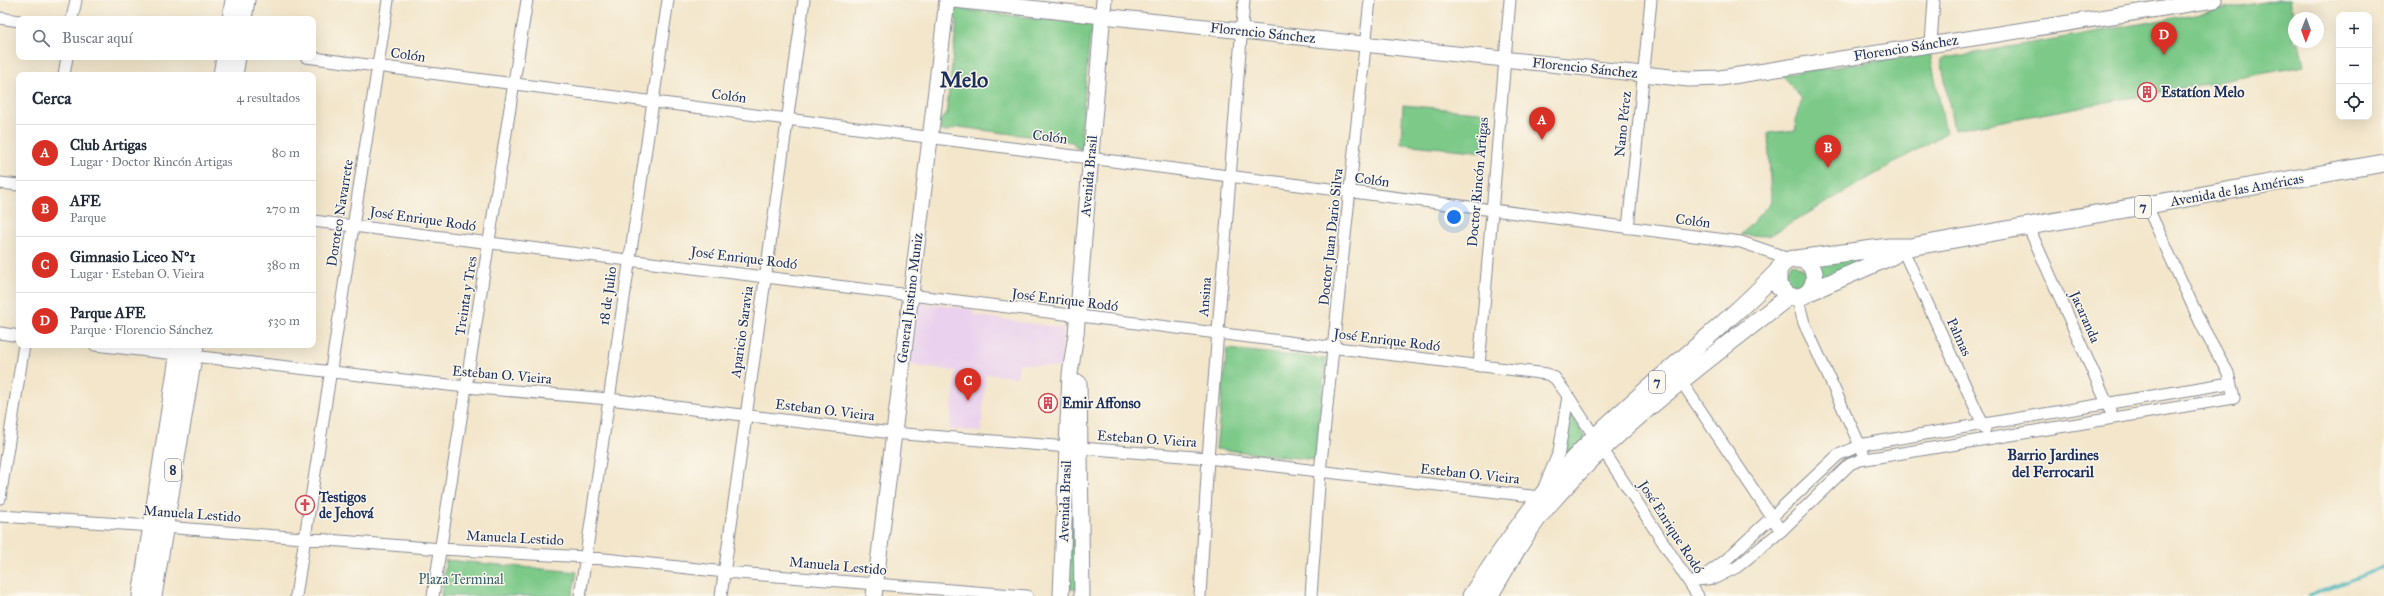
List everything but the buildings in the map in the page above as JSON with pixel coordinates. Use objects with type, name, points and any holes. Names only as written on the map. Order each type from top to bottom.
[{"type":"main road","points":[[231,16],[234,0]]},
{"type":"main road","points":[[243,16],[246,0]]},
{"type":"main road","points":[[222,72],[224,60]]},
{"type":"main road","points":[[234,72],[236,60]]},
{"type":"main road","name":"Avenida de las Américas","points":[[1471,596],[1545,500],[1599,442],[1787,263],[1889,247],[1902,248],[2029,228],[2384,163]]},
{"type":"main road","name":"Avenida de las Américas","points":[[1599,442],[1798,296],[1892,256],[1902,248]]},
{"type":"main road","points":[[1804,261],[1814,271],[1814,284],[1798,296],[1782,292],[1778,286],[1787,263],[1804,261]]},
{"type":"main road","name":"8","points":[[141,596],[157,527],[186,351]]},
{"type":"main road","name":"Avenida de las Américas","points":[[1489,596],[1531,528],[1545,500]]},
{"type":"main road","name":"8","points":[[153,596],[157,527]]},
{"type":"street","points":[[73,16],[76,0]]},
{"type":"street","name":"Doroteo Navarrete","points":[[296,596],[388,0]]},
{"type":"street","name":"Treinta y Tres","points":[[434,596],[527,0]]},
{"type":"street","name":"18 de Julio","points":[[580,596],[668,0]]},
{"type":"street","name":"Aparicio Saravia","points":[[721,596],[804,0]]},
{"type":"street","name":"General Justino Muniz","points":[[875,590],[892,433],[911,296],[947,0]]},
{"type":"street","name":"Florencio Sánchez","points":[[954,0],[1689,79],[1720,78],[2161,5],[2214,0]]},
{"type":"street","name":"Avenida Brasil","points":[[1061,596],[1074,449],[1077,317],[1104,0]]},
{"type":"street","name":"Ansina","points":[[1200,596],[1208,458],[1244,0]]},
{"type":"street","name":"Doctor Juan Dario Silva","points":[[1311,596],[1320,472],[1335,348],[1370,0]]},
{"type":"street","name":"Doctor Rincón Artigas","points":[[1479,366],[1510,0]]},
{"type":"street","name":"Nano Pérez","points":[[1628,228],[1642,74],[1651,0]]},
{"type":"street","points":[[1931,43],[1934,0]]},
{"type":"street","points":[[0,18],[16,21]]},
{"type":"street","name":"Colón","points":[[316,58],[1230,175],[1491,211],[1741,242],[1779,255],[1787,263]]},
{"type":"street","points":[[64,72],[66,60]]},
{"type":"street","points":[[0,183],[16,185]]},
{"type":"street","points":[[1694,582],[1716,578],[1725,574],[1781,531],[1850,464],[1866,459],[2234,398],[2228,373],[2202,326],[2147,206]]},
{"type":"street","name":"José Enrique Rodó","points":[[316,221],[765,276],[1077,317],[1547,374],[1555,378],[1568,396],[1694,582],[1698,596]]},
{"type":"street","name":"Jacaranda","points":[[2029,228],[2113,418]]},
{"type":"street","name":"Palmas","points":[[1902,248],[1989,439]]},
{"type":"street","points":[[1798,296],[1804,323],[1861,445],[1866,459]]},
{"type":"street","points":[[0,333],[16,336]]},
{"type":"street","points":[[0,498],[24,348]]},
{"type":"street","name":"Esteban O. Vieira","points":[[140,348],[186,351],[330,372],[466,387],[609,399],[892,433],[1074,449],[1208,458],[1545,500]]},
{"type":"street","points":[[1681,381],[1781,531]]},
{"type":"street","points":[[1694,582],[1726,560],[1838,455],[1861,445],[2230,383]]},
{"type":"street","points":[[1545,500],[1559,452],[1568,396]]},
{"type":"street","name":"Avenida Brasil","points":[[1074,449],[1082,596]]},
{"type":"street","name":"Manuela Lestido","points":[[0,516],[441,549],[586,557],[875,590],[1027,596]]},
{"type":"shaded area","points":[[918,303],[973,309],[973,315],[1063,328],[1061,368],[1019,363],[1017,377],[986,374],[981,432],[950,429],[956,371],[910,365]]},
{"type":"green space","points":[[2275,0],[2290,0],[2293,12],[2288,12],[2288,48],[2300,48],[2304,66],[1954,130],[1941,59]]},
{"type":"green space","points":[[955,7],[966,10],[1086,24],[1089,20],[1096,22],[1096,31],[1090,35],[1081,133],[1085,138],[1086,147],[1084,149],[1076,148],[1073,142],[959,127],[945,132],[939,129],[940,120],[946,116],[957,21],[953,15]]},
{"type":"green space","points":[[1930,53],[1946,133],[1769,236],[1741,235],[1771,202],[1768,133],[1796,130],[1795,120],[1802,99],[1782,75]]},
{"type":"green space","points":[[1403,105],[1488,113],[1484,152],[1401,144]]},
{"type":"green space","points":[[1889,252],[1818,281],[1811,262]]},
{"type":"green space","points":[[1792,263],[1809,272],[1801,292],[1781,284],[1780,281]]},
{"type":"green space","points":[[1227,349],[1326,359],[1315,460],[1216,449]]},
{"type":"green space","points":[[1571,414],[1586,439],[1552,478]]},
{"type":"green space","points":[[1074,460],[1077,589],[1068,589]]},
{"type":"green space","name":"Plaza Terminal","points":[[446,560],[577,572],[572,596],[441,596]]},
{"type":"waterway","points":[[2309,596],[2384,567]]},
{"type":"place","name":"Parque AFE","points":[[2164,55]]},
{"type":"place","name":"Estatíon Melo","points":[[2147,92]]},
{"type":"place","name":"Club Artigas","points":[[1542,140]]},
{"type":"place","name":"AFE","points":[[1828,168]]},
{"type":"place","name":"Gimnasio Liceo Nº1","points":[[968,401]]},
{"type":"place","name":"Emir Affonso","points":[[1048,403]]},
{"type":"place","name":"Testigos de Jehová","points":[[305,505]]},
{"type":"district","name":"Melo","points":[[964,79]]},
{"type":"district","name":"Barrio Jardines del Ferrocaril","points":[[2053,464]]}]
